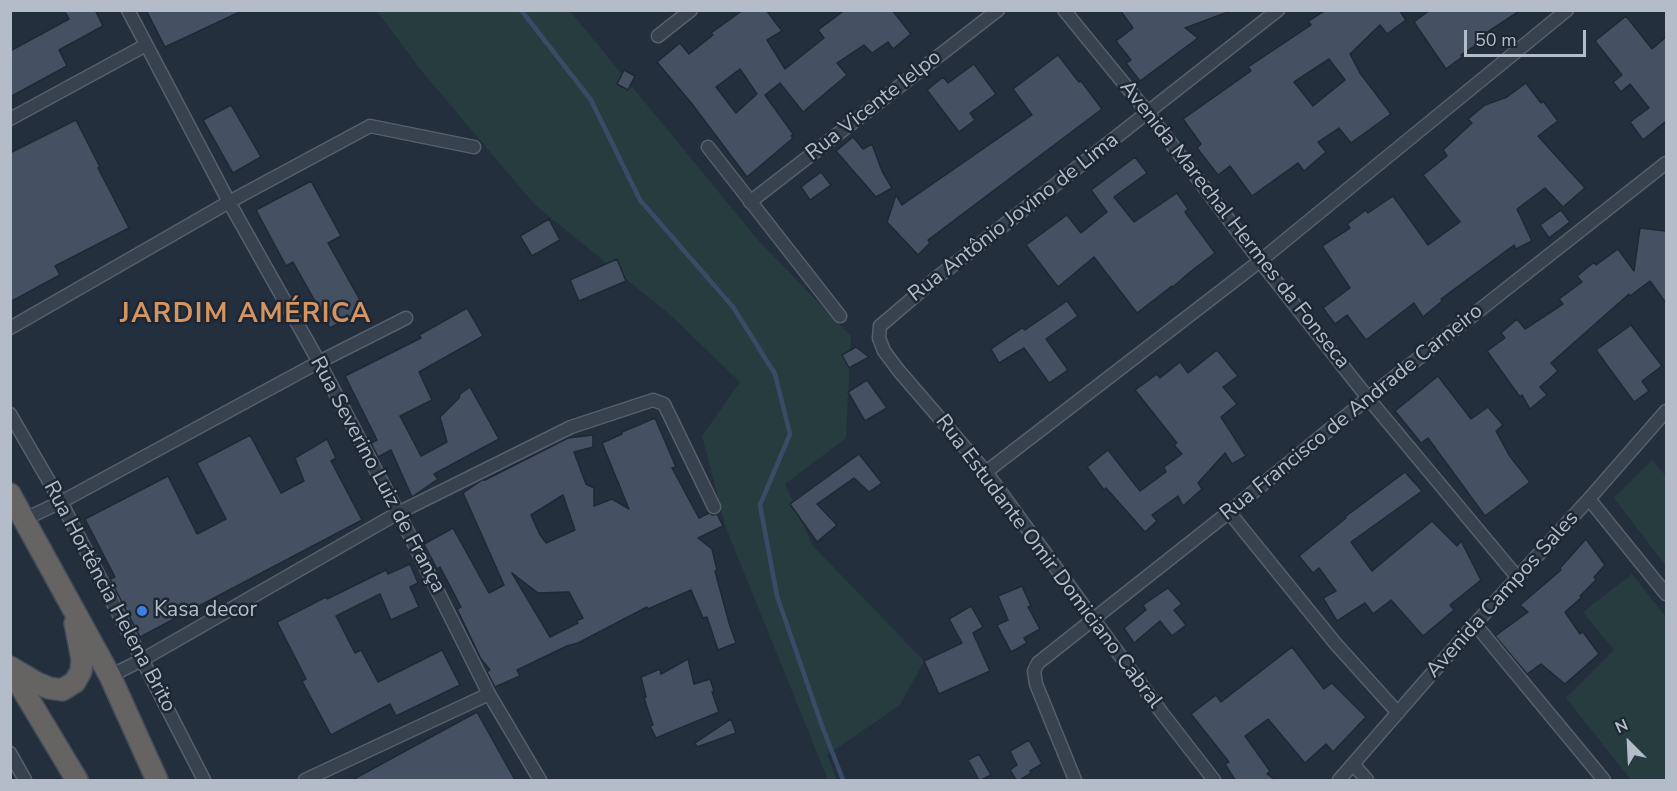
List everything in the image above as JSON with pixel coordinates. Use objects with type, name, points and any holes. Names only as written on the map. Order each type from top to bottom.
[{"type":"highway","points":[[10,494],[110,676],[157,780]]},
{"type":"highway","points":[[10,668],[49,688],[62,690],[75,682],[81,671],[82,658],[71,603]]},
{"type":"highway","points":[[10,668],[77,780]]},
{"type":"street","name":"Rua Severino Luiz de França","points":[[128,10],[229,201],[319,362],[489,694],[540,780]]},
{"type":"street","points":[[658,36],[691,10]]},
{"type":"street","name":"Rua Vicente Ielpo","points":[[750,202],[998,10]]},
{"type":"street","name":"Avenida Marechal Hermes da Fonseca","points":[[1064,10],[1148,112],[1260,261],[1368,398],[1518,578]]},
{"type":"street","name":"Rua Antônio Jovino de Lima","points":[[892,315],[1278,10]]},
{"type":"street","points":[[986,472],[1260,261],[1567,10]]},
{"type":"street","points":[[10,119],[146,45]]},
{"type":"street","points":[[10,328],[229,201],[370,126],[474,147]]},
{"type":"street","points":[[708,147],[840,316]]},
{"type":"street","name":"Rua Francisco de Andrade Carneiro","points":[[1075,780],[1035,684],[1034,671],[1038,663],[1666,163]]},
{"type":"street","name":"Rua Estudante Omir Domiciano Cabral","points":[[892,315],[880,326],[879,338],[884,351],[986,472],[1162,713],[1214,780]]},
{"type":"street","points":[[25,519],[406,318]]},
{"type":"street","points":[[110,676],[142,660],[398,513],[571,427],[653,400],[664,404],[714,507]]},
{"type":"street","name":"Avenida Campos Sales","points":[[1339,780],[1666,411]]},
{"type":"street","name":"Rua Hortência Helena Brito","points":[[10,414],[61,502],[204,780]]},
{"type":"street","points":[[1589,499],[1666,594]]},
{"type":"street","points":[[1229,512],[1335,643],[1398,713]]},
{"type":"street","points":[[1475,624],[1604,780]]},
{"type":"street","points":[[305,780],[489,694]]},
{"type":"street","points":[[130,720],[168,780]]},
{"type":"street","points":[[10,753],[25,780]]},
{"type":"street","points":[[1354,765],[1367,780]]},
{"type":"green space","points":[[377,11],[570,11],[758,240],[851,336],[846,438],[785,484],[813,546],[924,661],[900,705],[827,755],[837,780],[828,780],[726,528],[702,436],[740,382],[668,313],[535,205],[420,69]]},
{"type":"green space","points":[[1652,460],[1666,476],[1666,566],[1614,498]]},
{"type":"green space","points":[[1632,574],[1666,617],[1666,780],[1631,780],[1566,698],[1614,650],[1583,612]]},
{"type":"building","points":[[64,10],[95,10],[103,26],[59,50],[67,66],[10,97],[10,51],[69,19]]},
{"type":"building","points":[[146,10],[244,10],[165,47]]},
{"type":"building","points":[[743,10],[766,10],[782,31],[767,40],[785,69],[824,38],[818,30],[845,10],[892,10],[911,34],[893,49],[888,42],[872,53],[864,45],[837,63],[847,75],[803,112],[780,83],[765,95],[793,134],[791,136],[793,138],[747,177],[657,62],[680,43],[689,54],[713,35],[711,33]],"holes":[[[740,69],[757,94],[736,113],[716,87]]]},
{"type":"building","points":[[1120,10],[1228,10],[1228,12],[1185,28],[1198,38],[1140,81],[1126,63],[1131,60],[1116,41],[1133,28]]},
{"type":"building","points":[[1326,10],[1399,10],[1406,20],[1387,34],[1380,25],[1350,54],[1360,73],[1391,114],[1351,143],[1339,128],[1318,142],[1326,152],[1304,171],[1298,163],[1252,196],[1230,166],[1218,175],[1197,148],[1201,144],[1183,119],[1251,71],[1248,67],[1311,25],[1308,21]],"holes":[[[1329,59],[1345,80],[1313,106],[1294,82]]]},
{"type":"building","points":[[1430,10],[1521,10],[1486,33],[1488,37],[1461,55],[1462,57],[1446,69],[1414,22]]},
{"type":"building","points":[[1626,16],[1652,49],[1666,37],[1666,121],[1643,140],[1630,122],[1649,108],[1630,84],[1621,92],[1613,82],[1622,75],[1595,41]]},
{"type":"building","points":[[1058,55],[1102,109],[928,240],[930,243],[918,255],[887,222],[896,195],[902,205],[1032,115],[1013,89]]},
{"type":"building","points":[[974,64],[996,94],[970,113],[975,120],[959,132],[927,90],[943,77],[948,83]]},
{"type":"building","points":[[624,70],[635,76],[628,90],[617,84]]},
{"type":"building","points":[[1526,83],[1558,121],[1538,136],[1585,188],[1563,207],[1545,188],[1517,209],[1532,241],[1516,249],[1514,245],[1441,299],[1442,301],[1423,317],[1414,303],[1366,340],[1347,315],[1335,324],[1323,308],[1350,288],[1322,246],[1350,228],[1347,224],[1366,210],[1368,213],[1393,196],[1428,245],[1460,222],[1423,175],[1447,156],[1443,150],[1472,123],[1468,119],[1485,105],[1507,97]]},
{"type":"building","points":[[231,105],[261,157],[233,173],[203,120]]},
{"type":"building","points":[[76,120],[129,228],[55,266],[60,275],[10,302],[10,153]]},
{"type":"building","points":[[853,137],[863,149],[872,144],[882,171],[892,188],[876,197],[836,151]]},
{"type":"building","points":[[1135,157],[1147,173],[1114,197],[1134,222],[1177,193],[1188,209],[1185,212],[1215,253],[1137,313],[1094,257],[1058,287],[1026,245],[1067,215],[1081,233],[1107,212],[1091,190]]},
{"type":"building","points":[[821,172],[831,185],[810,200],[801,187]]},
{"type":"building","points":[[311,181],[341,236],[328,243],[365,309],[330,328],[293,262],[286,266],[256,210]]},
{"type":"building","points":[[1561,210],[1570,222],[1549,238],[1540,225]]},
{"type":"building","points":[[549,219],[560,240],[532,256],[520,236]]},
{"type":"building","points":[[1640,228],[1666,231],[1666,303],[1650,281],[1630,296],[1629,294],[1551,363],[1558,371],[1540,387],[1547,395],[1530,409],[1522,395],[1520,397],[1487,351],[1505,338],[1501,333],[1517,319],[1525,329],[1563,304],[1559,299],[1582,282],[1577,276],[1594,262],[1596,265],[1618,249],[1634,271]]},
{"type":"building","points":[[617,259],[626,281],[579,301],[570,280]]},
{"type":"building","points":[[1067,301],[1078,316],[1046,339],[1068,370],[1049,383],[1024,348],[999,363],[991,349],[1022,328],[1025,330]]},
{"type":"building","points":[[467,308],[483,336],[419,372],[432,400],[400,416],[421,456],[447,442],[440,417],[459,398],[460,394],[470,387],[499,439],[434,474],[438,479],[412,497],[391,450],[378,457],[371,443],[377,440],[345,376],[421,338],[419,335]]},
{"type":"building","points":[[1631,325],[1662,366],[1642,381],[1649,391],[1634,402],[1596,350]]},
{"type":"building","points":[[856,347],[869,357],[849,368],[842,355]]},
{"type":"building","points":[[1217,350],[1238,376],[1223,387],[1237,404],[1221,417],[1246,456],[1232,464],[1225,453],[1198,483],[1202,489],[1183,506],[1178,496],[1152,515],[1157,521],[1145,532],[1106,488],[1104,490],[1087,467],[1108,450],[1140,491],[1166,472],[1164,467],[1182,454],[1174,445],[1177,443],[1135,390],[1157,374],[1160,378],[1180,362],[1188,373]]},
{"type":"building","points":[[1438,376],[1471,419],[1488,407],[1503,425],[1496,431],[1509,455],[1530,482],[1485,516],[1428,438],[1421,443],[1395,411]]},
{"type":"building","points":[[867,380],[887,408],[865,421],[848,392]]},
{"type":"building","points":[[655,418],[676,467],[672,468],[699,518],[709,513],[717,514],[723,526],[698,538],[712,549],[717,570],[715,571],[736,643],[718,650],[707,617],[703,618],[691,590],[648,609],[647,607],[578,643],[517,670],[520,676],[495,687],[487,672],[490,670],[481,659],[457,609],[461,607],[440,567],[437,569],[424,544],[453,528],[489,593],[504,585],[463,493],[482,480],[568,438],[593,435],[593,447],[574,452],[586,484],[594,488],[594,506],[612,499],[629,509],[602,443]],"holes":[[[563,495],[575,530],[546,543],[531,515]],[[512,573],[538,593],[569,592],[583,618],[576,621],[578,623],[550,637]]]},
{"type":"building","points":[[250,435],[281,493],[304,481],[295,458],[327,439],[336,458],[331,461],[362,520],[140,637],[110,579],[115,577],[85,519],[168,476],[197,534],[226,519],[197,463]]},
{"type":"building","points":[[859,454],[882,483],[869,492],[854,478],[817,504],[837,525],[817,542],[790,504]]},
{"type":"building","points":[[1405,472],[1422,491],[1351,542],[1372,571],[1432,521],[1457,546],[1461,541],[1481,580],[1450,605],[1454,610],[1423,636],[1391,600],[1373,614],[1365,603],[1337,621],[1323,598],[1336,591],[1319,568],[1313,573],[1299,556],[1345,517]]},
{"type":"building","points":[[1586,539],[1605,565],[1594,577],[1596,580],[1580,596],[1582,597],[1565,612],[1580,634],[1583,632],[1599,654],[1565,684],[1541,664],[1527,674],[1495,636],[1528,612],[1520,605],[1561,570],[1560,568]]},
{"type":"building","points":[[410,564],[418,583],[410,587],[419,607],[391,620],[380,594],[336,616],[355,653],[361,650],[378,682],[442,650],[460,685],[396,716],[390,704],[331,735],[302,681],[306,679],[277,622],[386,570],[388,574]]},
{"type":"building","points":[[1022,586],[1031,606],[1028,607],[1040,629],[1024,638],[1027,643],[1011,652],[997,625],[1008,620],[998,596]]},
{"type":"building","points":[[1168,588],[1182,604],[1174,610],[1186,625],[1172,636],[1160,621],[1134,643],[1124,628],[1146,610],[1143,605]]},
{"type":"building","points":[[971,606],[983,627],[973,633],[990,671],[939,694],[924,661],[962,643],[949,619]]},
{"type":"building","points":[[1292,647],[1324,689],[1332,683],[1366,717],[1333,752],[1326,744],[1305,763],[1268,719],[1245,736],[1270,771],[1267,774],[1275,780],[1235,780],[1225,764],[1229,762],[1191,714],[1216,695],[1221,702]]},
{"type":"building","points":[[688,659],[694,684],[710,679],[719,712],[656,738],[650,726],[653,725],[644,698],[646,697],[641,677],[660,669],[661,674]]},
{"type":"building","points":[[477,712],[515,780],[352,780]]},
{"type":"building","points":[[731,719],[736,733],[697,747],[695,743]]},
{"type":"building","points":[[1029,740],[1042,764],[1020,780],[1016,780],[1010,770],[1017,765],[1010,751]]},
{"type":"building","points":[[979,754],[991,775],[981,780],[968,760]]},
{"type":"waterway","points":[[521,10],[591,100],[640,200],[733,307],[775,374],[790,434],[760,505],[777,596],[843,780]]},
{"type":"place","name":"Kasa decor","points":[[142,611]]},
{"type":"district","name":"JARDIM AMÉRICA","points":[[246,315]]}]
